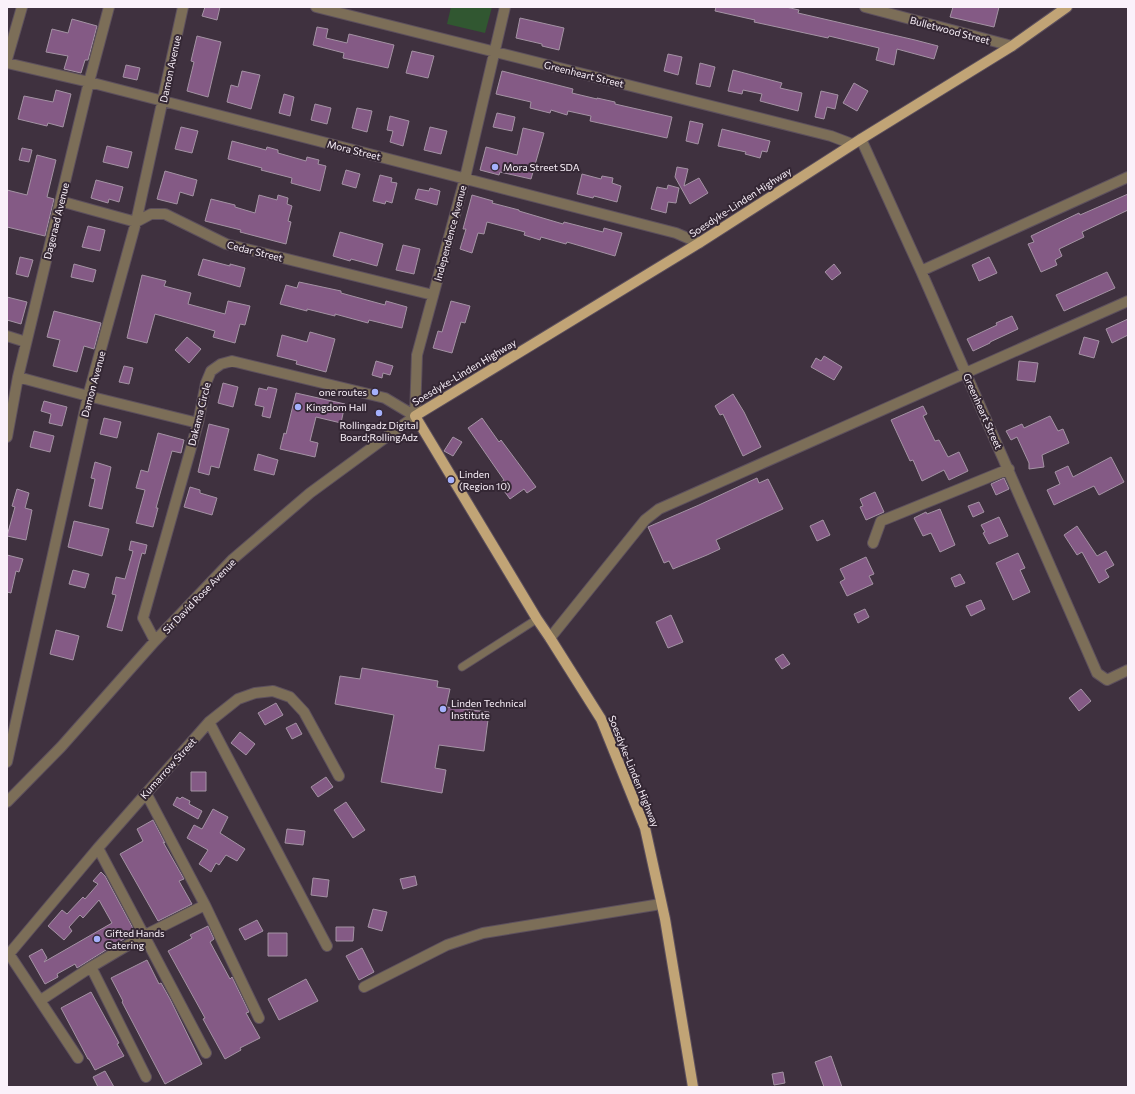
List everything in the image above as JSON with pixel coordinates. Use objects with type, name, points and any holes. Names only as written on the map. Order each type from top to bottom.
[{"type":"main road","name":"Soesdyke-Linden Highway","points":[[693,1087],[661,904],[645,828],[601,719],[537,619],[416,416],[699,243],[856,141],[1012,46],[1067,7]]},
{"type":"street","points":[[7,59],[22,7]]},
{"type":"street","name":"Dageraad Avenue","points":[[7,437],[26,342],[89,82],[109,7]]},
{"type":"street","name":"Damon Avenue","points":[[7,762],[88,396],[136,222],[183,7]]},
{"type":"street","name":"Greenheart Street","points":[[316,7],[856,141],[922,271],[965,373],[1009,469],[1097,673],[1107,680],[1128,670]]},
{"type":"street","name":"Independence Avenue","points":[[416,416],[417,355],[464,178],[506,7]]},
{"type":"street","name":"Bulletwood Street","points":[[865,7],[1012,46]]},
{"type":"street","name":"Mora Street","points":[[7,63],[163,100],[676,233],[699,243]]},
{"type":"street","points":[[922,271],[1128,177]]},
{"type":"street","points":[[60,201],[136,222]]},
{"type":"street","name":"Cedar Street","points":[[136,222],[150,214],[165,214],[226,244],[433,295]]},
{"type":"street","points":[[550,638],[645,520],[659,509],[1128,301]]},
{"type":"street","points":[[7,336],[26,342]]},
{"type":"street","name":"Dakama Circle","points":[[155,641],[143,618],[198,423],[206,383],[211,371],[221,364],[232,361],[385,398],[416,416]]},
{"type":"street","points":[[18,377],[198,423]]},
{"type":"street","name":"Sir David Rose Avenue","points":[[7,802],[61,747],[155,641],[233,559],[310,493],[416,416]]},
{"type":"street","points":[[873,543],[881,521],[1009,469]]},
{"type":"street","name":"Kumarrow Street","points":[[8,954],[98,848],[209,722],[238,699],[255,693],[273,691],[290,697],[304,712],[339,776]]},
{"type":"street","points":[[209,722],[327,946]]},
{"type":"street","points":[[146,793],[205,905],[259,1018]]},
{"type":"street","points":[[98,848],[206,1053]]},
{"type":"street","points":[[364,987],[447,945],[483,933],[661,904]]},
{"type":"street","points":[[41,1000],[91,967],[145,935],[205,905]]},
{"type":"street","points":[[8,954],[41,1000],[78,1058]]},
{"type":"street","points":[[91,967],[146,1077]]},
{"type":"lane","points":[[462,667],[537,619]]},
{"type":"green space","points":[[451,7],[492,7],[485,33],[447,24]]},
{"type":"building","points":[[205,7],[220,7],[217,20],[202,16]]},
{"type":"building","points":[[716,7],[786,7],[799,10],[798,13],[938,46],[934,59],[897,49],[894,65],[876,60],[879,48],[829,36],[828,38],[754,22],[755,20],[715,11]]},
{"type":"building","points":[[953,7],[999,7],[994,27],[950,17]]},
{"type":"building","points":[[520,18],[564,28],[559,50],[542,46],[542,44],[516,38]]},
{"type":"building","points":[[72,19],[97,26],[88,60],[85,60],[81,73],[64,69],[68,56],[46,52],[52,29],[68,33]]},
{"type":"building","points":[[317,27],[328,29],[326,38],[347,43],[349,34],[394,45],[388,68],[343,58],[344,53],[313,45]]},
{"type":"building","points":[[197,36],[221,42],[208,97],[187,91],[194,62],[191,61]]},
{"type":"building","points":[[412,51],[434,56],[428,78],[406,73]]},
{"type":"building","points":[[668,54],[682,57],[678,75],[664,71]]},
{"type":"building","points":[[700,63],[715,67],[710,87],[696,84]]},
{"type":"building","points":[[126,65],[140,68],[137,80],[123,77]]},
{"type":"building","points":[[733,70],[782,83],[780,88],[802,93],[798,111],[760,101],[762,94],[743,90],[742,94],[728,91]]},
{"type":"building","points":[[242,71],[260,75],[251,109],[227,102],[231,85],[238,87]]},
{"type":"building","points":[[502,71],[573,89],[572,93],[615,102],[615,104],[672,117],[667,138],[590,121],[591,116],[568,111],[567,115],[551,110],[550,113],[530,108],[531,102],[496,94]]},
{"type":"building","points":[[854,83],[868,91],[857,111],[843,103]]},
{"type":"building","points":[[56,90],[71,94],[63,127],[48,123],[47,126],[18,119],[24,96],[53,102]]},
{"type":"building","points":[[821,91],[838,95],[835,109],[827,107],[824,119],[815,117]]},
{"type":"building","points":[[284,94],[294,97],[290,116],[279,113]]},
{"type":"building","points":[[315,104],[331,108],[327,124],[311,120]]},
{"type":"building","points":[[357,108],[372,111],[367,132],[352,128]]},
{"type":"building","points":[[497,113],[515,117],[512,131],[493,127]]},
{"type":"building","points":[[390,116],[409,121],[403,146],[390,142],[393,131],[387,130]]},
{"type":"building","points":[[690,121],[703,124],[698,144],[686,141]]},
{"type":"building","points":[[181,127],[198,131],[192,153],[175,149]]},
{"type":"building","points":[[430,127],[447,131],[441,154],[424,150]]},
{"type":"building","points":[[523,128],[544,133],[531,179],[500,172],[499,175],[480,170],[486,147],[517,155]]},
{"type":"building","points":[[722,129],[770,141],[767,152],[762,151],[760,158],[745,154],[746,152],[718,146]]},
{"type":"building","points":[[232,141],[266,150],[267,147],[278,150],[278,153],[306,161],[307,157],[319,160],[318,164],[326,166],[320,191],[291,183],[292,178],[228,159]]},
{"type":"building","points":[[107,146],[132,152],[128,168],[103,162]]},
{"type":"building","points":[[22,148],[32,150],[29,162],[19,160]]},
{"type":"building","points":[[37,155],[56,160],[47,197],[54,199],[45,236],[7,227],[7,190],[27,195]]},
{"type":"building","points":[[677,167],[688,169],[684,186],[699,178],[708,193],[690,204],[675,177]]},
{"type":"building","points":[[346,170],[360,174],[356,188],[342,184]]},
{"type":"building","points":[[165,171],[197,180],[193,196],[180,192],[177,204],[157,199]]},
{"type":"building","points":[[582,174],[601,179],[602,176],[613,178],[612,183],[621,186],[617,202],[594,196],[593,198],[577,194]]},
{"type":"building","points":[[380,175],[392,178],[391,182],[397,183],[392,203],[386,201],[385,204],[373,201]]},
{"type":"building","points":[[96,180],[123,187],[119,202],[109,199],[108,203],[91,198]]},
{"type":"building","points":[[668,185],[679,188],[676,203],[668,202],[666,213],[651,209],[657,187],[667,189]]},
{"type":"building","points":[[430,188],[440,191],[437,205],[415,199],[418,189],[429,191]]},
{"type":"building","points":[[1128,194],[1128,210],[1082,232],[1084,237],[1059,249],[1062,256],[1055,260],[1057,265],[1041,272],[1028,244],[1034,242],[1031,236],[1079,213],[1080,215]]},
{"type":"building","points":[[259,195],[277,200],[278,195],[288,198],[287,204],[292,206],[288,221],[291,222],[286,244],[205,221],[211,199],[235,205],[235,207],[255,213]]},
{"type":"building","points":[[472,195],[493,201],[492,203],[563,224],[564,222],[603,232],[604,228],[622,233],[615,256],[567,242],[566,244],[541,237],[540,240],[524,235],[525,232],[487,222],[484,234],[478,233],[472,253],[460,249],[466,229],[463,229]]},
{"type":"building","points":[[88,226],[105,230],[100,251],[82,247]]},
{"type":"building","points":[[340,232],[383,244],[377,266],[333,256]]},
{"type":"building","points":[[403,245],[420,249],[414,274],[396,270]]},
{"type":"building","points":[[20,257],[33,260],[28,277],[16,274]]},
{"type":"building","points":[[989,257],[997,273],[979,281],[972,265]]},
{"type":"building","points":[[203,259],[245,268],[240,287],[198,275]]},
{"type":"building","points":[[74,264],[96,270],[93,282],[71,277]]},
{"type":"building","points":[[834,264],[841,273],[832,280],[825,272]]},
{"type":"building","points":[[1107,272],[1115,288],[1064,311],[1056,295]]},
{"type":"building","points":[[142,275],[166,281],[164,286],[191,293],[188,304],[225,314],[228,301],[250,306],[245,325],[240,324],[235,343],[213,337],[215,331],[155,314],[147,343],[127,338]]},
{"type":"building","points":[[299,282],[341,291],[341,293],[385,305],[386,301],[407,307],[402,328],[369,320],[368,323],[335,314],[335,316],[307,309],[307,311],[280,304],[286,285],[297,288]]},
{"type":"building","points":[[7,297],[27,302],[21,324],[7,320]]},
{"type":"building","points":[[451,301],[470,306],[465,323],[461,322],[452,353],[433,348],[438,331],[442,332]]},
{"type":"building","points":[[54,311],[101,323],[94,349],[84,346],[77,372],[53,366],[60,340],[47,337]]},
{"type":"building","points":[[1012,316],[1018,329],[973,351],[967,339]]},
{"type":"building","points":[[1128,319],[1128,335],[1112,343],[1106,329]]},
{"type":"building","points":[[310,332],[335,339],[326,372],[296,364],[297,361],[277,356],[282,335],[307,342]]},
{"type":"building","points":[[187,337],[201,349],[189,363],[175,350]]},
{"type":"building","points":[[1084,337],[1099,341],[1094,358],[1079,354]]},
{"type":"building","points":[[824,356],[842,367],[834,380],[811,367],[816,358],[821,361]]},
{"type":"building","points":[[376,361],[393,366],[390,375],[383,373],[382,378],[372,375]]},
{"type":"building","points":[[1019,361],[1038,363],[1035,382],[1017,380]]},
{"type":"building","points":[[124,366],[133,368],[129,384],[119,382]]},
{"type":"building","points":[[223,383],[238,387],[233,407],[218,403]]},
{"type":"building","points":[[268,387],[277,389],[270,418],[262,416],[264,407],[255,405],[259,388],[267,390]]},
{"type":"building","points":[[296,393],[345,404],[341,423],[316,417],[310,441],[318,443],[315,457],[280,449],[284,433],[286,434]]},
{"type":"building","points":[[733,394],[744,412],[761,447],[743,456],[723,414],[720,415],[715,406]]},
{"type":"building","points":[[44,401],[67,407],[62,426],[49,423],[51,414],[41,411]]},
{"type":"building","points":[[923,406],[927,414],[923,416],[935,441],[939,440],[948,457],[959,452],[968,471],[949,480],[944,470],[922,481],[913,460],[910,461],[891,420]]},
{"type":"building","points":[[1050,416],[1058,431],[1063,429],[1069,443],[1042,455],[1044,467],[1029,469],[1029,463],[1017,437],[1011,440],[1006,431],[1022,424],[1024,428]]},
{"type":"building","points":[[104,418],[121,422],[117,438],[100,434]]},
{"type":"building","points":[[482,418],[499,442],[501,440],[536,487],[527,493],[524,489],[510,499],[499,484],[504,480],[468,428]]},
{"type":"building","points":[[209,424],[229,429],[219,468],[211,466],[209,475],[198,472]]},
{"type":"building","points":[[34,431],[54,436],[50,452],[30,447]]},
{"type":"building","points":[[158,433],[184,440],[181,453],[172,451],[156,508],[158,508],[153,527],[136,523],[145,490],[136,488],[141,470],[148,472]]},
{"type":"building","points":[[453,437],[462,442],[453,456],[444,451]]},
{"type":"building","points":[[258,454],[278,460],[274,475],[254,470]]},
{"type":"building","points":[[1111,457],[1124,482],[1099,495],[1094,486],[1054,505],[1047,490],[1060,484],[1055,472],[1068,466],[1073,477]]},
{"type":"building","points":[[95,462],[111,467],[102,509],[89,506],[95,479],[91,478]]},
{"type":"building","points":[[757,478],[759,483],[768,479],[783,509],[716,540],[720,549],[707,555],[673,569],[669,561],[664,563],[648,527]]},
{"type":"building","points":[[1004,478],[1009,489],[996,495],[991,484]]},
{"type":"building","points":[[190,487],[200,490],[200,493],[217,498],[212,515],[184,507]]},
{"type":"building","points":[[17,489],[29,493],[25,508],[32,510],[26,540],[7,536],[15,507],[12,506]]},
{"type":"building","points":[[875,492],[884,512],[866,520],[860,507],[863,506],[860,499]]},
{"type":"building","points":[[979,502],[984,512],[973,517],[968,506]]},
{"type":"building","points":[[940,509],[955,545],[940,552],[931,533],[923,536],[914,518],[926,512],[927,514]]},
{"type":"building","points":[[999,517],[1008,536],[989,544],[983,533],[985,532],[981,525]]},
{"type":"building","points":[[823,520],[830,535],[817,541],[810,526]]},
{"type":"building","points":[[74,521],[109,529],[102,556],[68,547]]},
{"type":"building","points":[[1077,526],[1097,556],[1106,551],[1114,565],[1105,570],[1109,577],[1099,583],[1082,552],[1077,555],[1064,535]]},
{"type":"building","points":[[131,541],[147,545],[145,554],[142,553],[122,631],[107,627],[116,595],[112,594],[116,577],[125,579],[133,551],[129,550]]},
{"type":"building","points":[[1018,553],[1025,568],[1020,570],[1030,592],[1013,600],[996,563]]},
{"type":"building","points":[[7,555],[23,559],[19,572],[16,571],[11,593],[7,592]]},
{"type":"building","points":[[866,557],[874,574],[869,576],[873,584],[847,596],[840,582],[845,579],[840,569]]},
{"type":"building","points":[[73,570],[89,574],[85,588],[69,584]]},
{"type":"building","points":[[960,574],[965,583],[955,587],[951,578]]},
{"type":"building","points":[[981,600],[985,609],[971,616],[966,606]]},
{"type":"building","points":[[865,609],[869,617],[858,623],[854,614]]},
{"type":"building","points":[[671,615],[683,642],[668,648],[656,622]]},
{"type":"building","points":[[56,630],[79,636],[73,660],[50,654]]},
{"type":"building","points":[[783,654],[790,664],[782,669],[775,659]]},
{"type":"building","points":[[362,668],[438,681],[437,687],[450,689],[446,707],[489,712],[484,751],[439,745],[435,768],[446,770],[442,793],[381,782],[394,715],[335,704],[340,676],[360,679]]},
{"type":"building","points":[[1081,689],[1091,701],[1079,711],[1069,698]]},
{"type":"building","points":[[276,703],[283,715],[265,725],[258,713]]},
{"type":"building","points":[[296,723],[302,734],[292,739],[286,728]]},
{"type":"building","points":[[240,732],[255,744],[246,755],[231,743]]},
{"type":"building","points":[[191,772],[206,772],[206,791],[191,791]]},
{"type":"building","points":[[326,777],[333,787],[318,797],[311,787]]},
{"type":"building","points":[[177,797],[180,799],[182,797],[190,801],[189,804],[202,811],[198,819],[173,805]]},
{"type":"building","points":[[346,802],[365,830],[353,838],[334,810]]},
{"type":"building","points":[[213,809],[228,817],[220,833],[245,849],[237,861],[226,855],[219,865],[216,863],[211,872],[199,864],[208,850],[187,838],[194,825],[202,829]]},
{"type":"building","points":[[153,820],[165,843],[163,842],[184,879],[179,881],[192,904],[158,921],[120,854],[143,841],[137,829]]},
{"type":"building","points":[[287,829],[305,831],[303,845],[285,843]]},
{"type":"building","points":[[101,872],[105,876],[135,932],[77,968],[75,964],[57,974],[58,977],[45,984],[29,956],[42,949],[47,958],[44,962],[112,923],[99,900],[83,918],[80,915],[69,927],[72,931],[64,940],[48,926],[62,910],[67,914],[83,897],[85,899],[98,884],[93,881]]},
{"type":"building","points":[[415,876],[417,885],[403,889],[400,879]]},
{"type":"building","points":[[313,878],[329,880],[327,897],[311,895]]},
{"type":"building","points":[[373,909],[387,912],[382,931],[368,927]]},
{"type":"building","points":[[257,920],[263,931],[245,940],[239,929]]},
{"type":"building","points":[[208,926],[214,939],[210,942],[230,979],[232,977],[249,1012],[246,1013],[260,1038],[240,1048],[241,1050],[225,1059],[203,1019],[205,1018],[168,951],[192,938],[190,935]]},
{"type":"building","points":[[336,927],[354,927],[353,941],[336,941]]},
{"type":"building","points":[[268,933],[287,933],[287,956],[268,956]]},
{"type":"building","points":[[362,948],[374,972],[359,980],[346,956]]},
{"type":"building","points":[[147,960],[159,984],[161,983],[170,999],[202,1064],[165,1084],[111,978]]},
{"type":"building","points":[[306,979],[318,1001],[279,1020],[268,999]]},
{"type":"building","points":[[91,992],[119,1043],[117,1044],[124,1056],[95,1070],[61,1008]]},
{"type":"building","points":[[831,1056],[842,1087],[824,1087],[815,1062]]},
{"type":"building","points":[[105,1071],[114,1087],[98,1087],[93,1077]]},
{"type":"building","points":[[783,1072],[785,1083],[774,1085],[772,1074]]},
{"type":"place","name":"Mora Street SDA","points":[[495,167]]},
{"type":"place","name":"one routes","points":[[375,392]]},
{"type":"place","name":"Kingdom Hall","points":[[298,407]]},
{"type":"place","name":"Rollingadz Digital Board;RollingAdz","points":[[379,413]]},
{"type":"place","name":"Linden (Region 10)","points":[[451,480]]},
{"type":"place","name":"Linden Technical Institute","points":[[443,709]]},
{"type":"place","name":"Gifted Hands Catering","points":[[97,939]]}]
